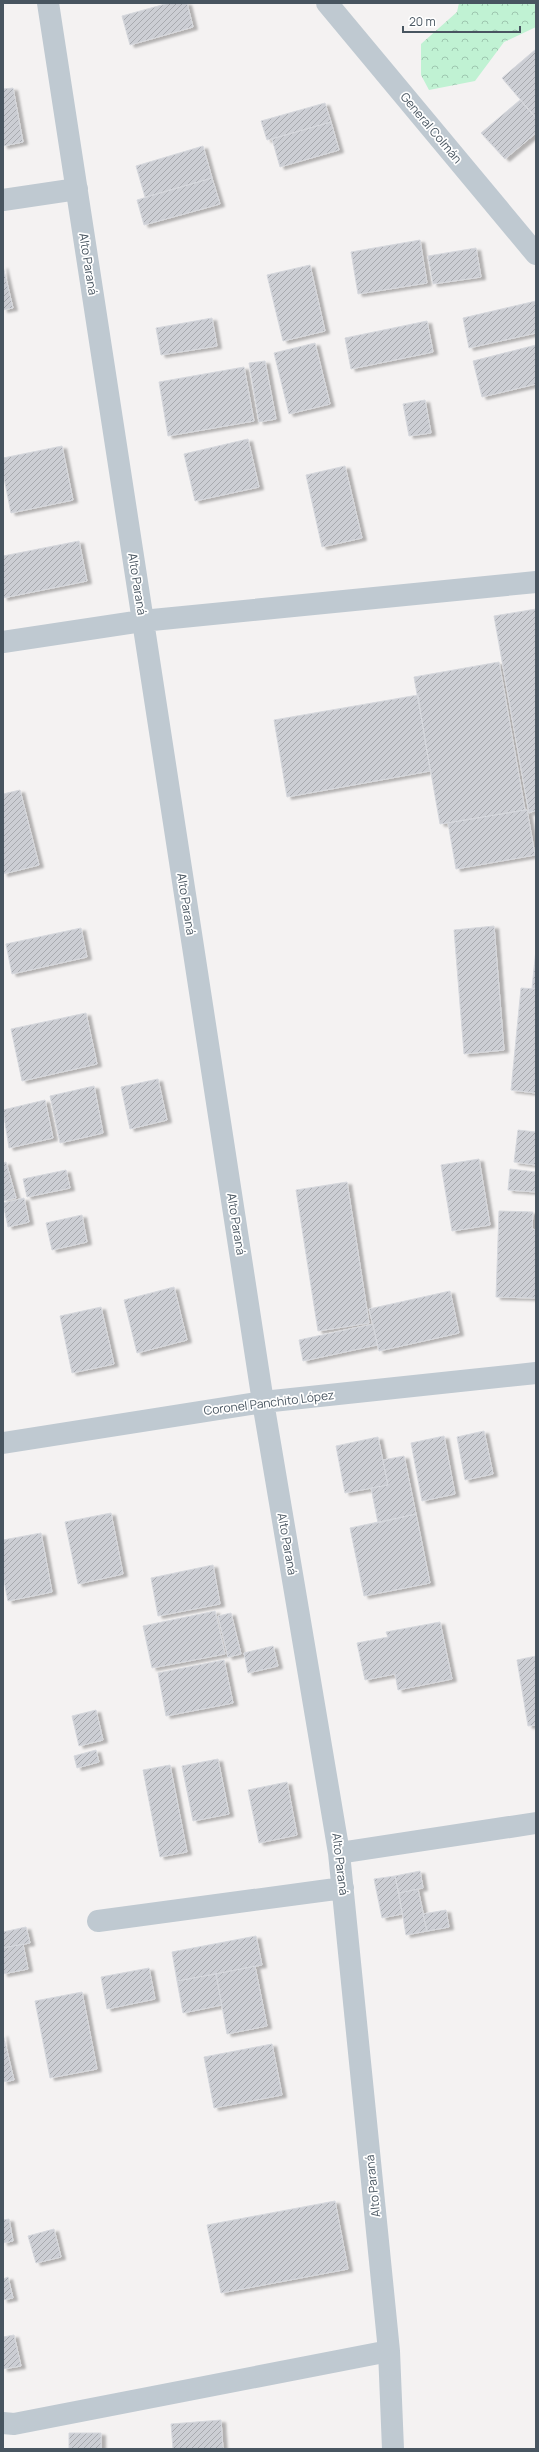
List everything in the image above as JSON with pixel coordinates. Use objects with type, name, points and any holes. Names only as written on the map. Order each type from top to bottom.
[{"type":"street","name":"Alto Paraná","points":[[48,3],[263,1402],[339,1853],[389,2351],[393,2449]]},
{"type":"street","name":"General Colmán","points":[[327,3],[536,254]]},
{"type":"street","points":[[3,200],[77,189]]},
{"type":"street","points":[[3,642],[142,621],[536,582]]},
{"type":"street","name":"Coronel Panchito López","points":[[3,1443],[263,1402],[536,1373]]},
{"type":"street","points":[[339,1853],[536,1823]]},
{"type":"street","points":[[98,1921],[343,1888]]},
{"type":"street","points":[[3,2424],[14,2424],[389,2351]]},
{"type":"green space","points":[[459,3],[536,3],[536,27],[504,42],[475,81],[429,90],[421,75],[421,44],[457,12]]},
{"type":"building","points":[[169,3],[187,3],[193,27],[130,45],[122,16]]},
{"type":"building","points":[[536,49],[536,118],[502,78]]},
{"type":"building","points":[[13,88],[23,142],[3,146],[3,89]]},
{"type":"building","points":[[520,100],[536,118],[536,133],[505,159],[481,133]]},
{"type":"building","points":[[325,103],[331,122],[267,140],[261,121]]},
{"type":"building","points":[[331,122],[339,150],[280,167],[272,139]]},
{"type":"building","points":[[203,146],[212,178],[145,197],[136,166]]},
{"type":"building","points":[[212,178],[220,204],[144,225],[137,200]]},
{"type":"building","points":[[420,240],[427,283],[358,294],[351,252]]},
{"type":"building","points":[[476,248],[481,277],[433,284],[428,256]]},
{"type":"building","points":[[310,265],[325,331],[283,341],[267,275]]},
{"type":"building","points":[[3,266],[13,308],[3,310]]},
{"type":"building","points":[[536,301],[536,333],[469,348],[463,318]]},
{"type":"building","points":[[212,318],[217,346],[161,355],[156,328]]},
{"type":"building","points":[[427,321],[433,352],[351,369],[345,338]]},
{"type":"building","points":[[315,343],[330,404],[289,414],[274,353]]},
{"type":"building","points":[[536,345],[536,384],[482,397],[473,361]]},
{"type":"building","points":[[265,361],[276,419],[259,422],[249,363]]},
{"type":"building","points":[[244,367],[254,421],[168,436],[159,382]]},
{"type":"building","points":[[425,400],[431,433],[409,436],[403,404]]},
{"type":"building","points":[[248,439],[259,487],[195,501],[184,454]]},
{"type":"building","points":[[62,446],[73,500],[11,513],[3,473],[3,458]]},
{"type":"building","points":[[345,466],[362,538],[322,547],[306,475]]},
{"type":"building","points":[[79,541],[87,581],[3,598],[3,556]]},
{"type":"building","points":[[536,609],[536,810],[529,813],[494,616]]},
{"type":"building","points":[[499,662],[525,810],[440,824],[414,677]]},
{"type":"building","points":[[418,695],[430,771],[287,797],[274,720]]},
{"type":"building","points":[[20,790],[39,865],[3,874],[3,794]]},
{"type":"building","points":[[527,810],[535,855],[456,869],[448,823]]},
{"type":"building","points":[[494,926],[504,1050],[464,1054],[454,930]]},
{"type":"building","points":[[81,928],[87,957],[12,974],[6,944]]},
{"type":"building","points":[[536,949],[536,989],[532,988]]},
{"type":"building","points":[[521,988],[536,989],[536,1093],[511,1090]]},
{"type":"building","points":[[86,1013],[97,1064],[22,1081],[11,1029]]},
{"type":"building","points":[[158,1079],[167,1120],[130,1129],[121,1087]]},
{"type":"building","points":[[94,1086],[103,1133],[60,1143],[50,1096]]},
{"type":"building","points":[[45,1100],[53,1138],[9,1148],[3,1110]]},
{"type":"building","points":[[518,1130],[536,1132],[536,1165],[514,1162]]},
{"type":"building","points":[[479,1159],[490,1225],[452,1231],[441,1165]]},
{"type":"building","points":[[6,1162],[16,1198],[3,1201],[3,1163]]},
{"type":"building","points":[[510,1169],[536,1172],[536,1192],[508,1190]]},
{"type":"building","points":[[66,1170],[70,1188],[27,1197],[23,1179]]},
{"type":"building","points":[[347,1182],[369,1323],[318,1331],[296,1190]]},
{"type":"building","points":[[24,1198],[29,1222],[8,1227],[3,1203]]},
{"type":"building","points":[[499,1211],[533,1212],[532,1229],[536,1230],[536,1298],[496,1297]]},
{"type":"building","points":[[82,1215],[87,1242],[52,1250],[46,1223]]},
{"type":"building","points":[[174,1287],[187,1340],[137,1353],[124,1300]]},
{"type":"building","points":[[450,1291],[459,1333],[379,1351],[369,1309]]},
{"type":"building","points":[[101,1307],[114,1364],[72,1373],[60,1316]]},
{"type":"building","points":[[373,1324],[377,1345],[303,1361],[299,1340]]},
{"type":"building","points":[[484,1431],[493,1474],[465,1480],[457,1437]]},
{"type":"building","points":[[444,1436],[455,1494],[422,1501],[411,1443]]},
{"type":"building","points":[[378,1437],[388,1485],[345,1493],[336,1446]]},
{"type":"building","points":[[404,1456],[416,1514],[378,1523],[371,1488],[388,1485],[383,1460]]},
{"type":"building","points":[[111,1513],[123,1574],[78,1584],[65,1522]]},
{"type":"building","points":[[416,1514],[430,1583],[364,1596],[350,1528]]},
{"type":"building","points":[[41,1533],[52,1592],[8,1601],[3,1576],[3,1540]]},
{"type":"building","points":[[213,1565],[220,1604],[158,1616],[151,1578]]},
{"type":"building","points":[[215,1611],[225,1654],[152,1668],[143,1626]]},
{"type":"building","points":[[231,1613],[241,1654],[228,1657],[218,1616]]},
{"type":"building","points":[[440,1622],[452,1679],[398,1690],[395,1674],[365,1680],[357,1643],[388,1637],[386,1632]]},
{"type":"building","points":[[273,1646],[278,1666],[248,1673],[244,1653]]},
{"type":"building","points":[[536,1656],[536,1725],[528,1726],[517,1660]]},
{"type":"building","points":[[224,1660],[233,1703],[166,1716],[158,1673]]},
{"type":"building","points":[[96,1710],[103,1740],[79,1746],[72,1716]]},
{"type":"building","points":[[96,1750],[99,1762],[77,1768],[74,1756]]},
{"type":"building","points":[[218,1759],[229,1814],[193,1821],[182,1766]]},
{"type":"building","points":[[170,1765],[187,1852],[160,1857],[143,1770]]},
{"type":"building","points":[[287,1782],[297,1835],[259,1843],[248,1790]]},
{"type":"building","points":[[420,1871],[423,1888],[399,1893],[395,1876]]},
{"type":"building","points":[[395,1876],[402,1914],[382,1918],[374,1879]]},
{"type":"building","points":[[418,1889],[427,1931],[406,1935],[399,1893]]},
{"type":"building","points":[[446,1910],[449,1927],[427,1931],[423,1914]]},
{"type":"building","points":[[26,1927],[30,1943],[3,1948],[3,1932]]},
{"type":"building","points":[[256,1936],[262,1965],[177,1981],[172,1952]]},
{"type":"building","points":[[23,1944],[28,1969],[3,1974],[3,1948]]},
{"type":"building","points":[[255,1966],[267,2026],[227,2034],[216,1974]]},
{"type":"building","points":[[149,1968],[155,1999],[107,2009],[101,1977]]},
{"type":"building","points":[[216,1974],[222,2005],[183,2013],[177,1981]]},
{"type":"building","points":[[82,1992],[97,2069],[50,2078],[35,2001]]},
{"type":"building","points":[[3,2034],[14,2080],[3,2082]]},
{"type":"building","points":[[272,2044],[282,2095],[214,2108],[204,2057]]},
{"type":"building","points":[[335,2201],[348,2269],[221,2293],[207,2225]]},
{"type":"building","points":[[9,2219],[13,2241],[3,2243],[3,2220]]},
{"type":"building","points":[[54,2229],[61,2257],[36,2263],[28,2236]]},
{"type":"building","points":[[8,2277],[13,2298],[3,2300],[3,2279]]},
{"type":"building","points":[[14,2335],[21,2366],[3,2369],[3,2337]]},
{"type":"building","points":[[221,2420],[223,2449],[173,2449],[171,2424]]},
{"type":"building","points":[[69,2433],[101,2433],[101,2449],[69,2449]]}]
